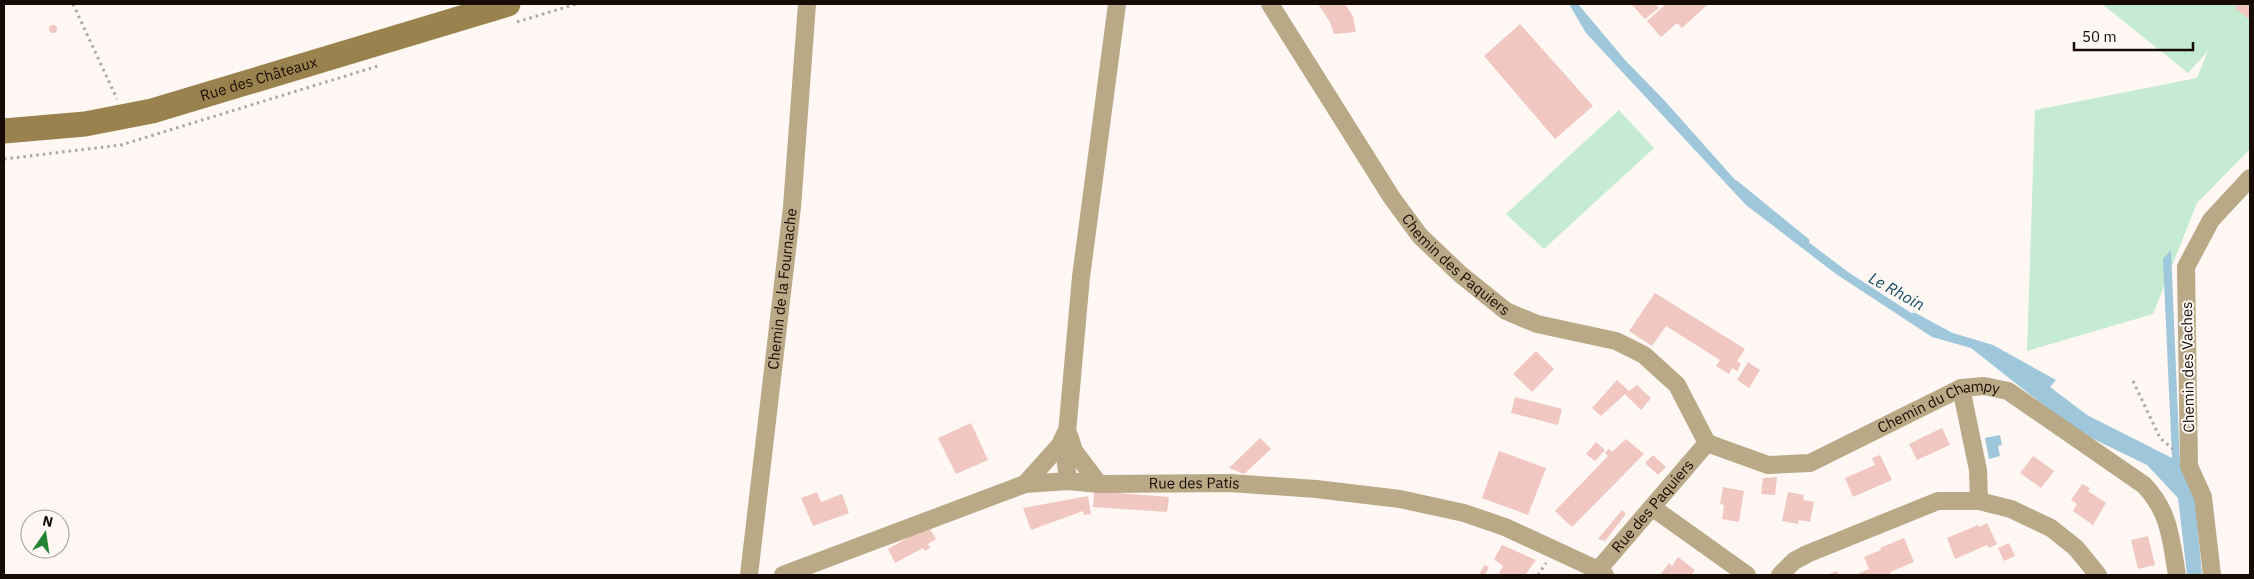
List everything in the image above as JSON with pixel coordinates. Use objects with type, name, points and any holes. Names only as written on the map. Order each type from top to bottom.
[{"type":"street","name":"Chemin de la Fournache","points":[[749,575],[792,207],[807,4]]},
{"type":"street","points":[[1068,481],[1065,455],[1081,277],[1116,4]]},
{"type":"street","name":"Chemin des Paquiers","points":[[1270,4],[1392,198],[1420,236],[1460,274],[1506,311],[1537,324],[1616,341],[1644,355],[1677,385],[1707,443]]},
{"type":"street","name":"Rue des Châteaux","points":[[4,131],[123,118],[511,14]]},
{"type":"street","name":"Chemin des Vaches","points":[[2212,575],[2203,497],[2189,466],[2186,267],[2211,220],[2250,178]]},
{"type":"street","name":"Chemin du Champy","points":[[1707,443],[1768,465],[1810,463],[1961,388],[1984,386],[2008,391],[2144,485],[2157,498],[2166,519],[2177,575]]},
{"type":"street","points":[[1961,388],[1978,470],[1979,501]]},
{"type":"street","points":[[1067,429],[1074,451],[1099,484]]},
{"type":"street","points":[[1026,484],[1060,445],[1067,429]]},
{"type":"street","name":"Rue des Paquiers","points":[[1602,572],[1707,443]]},
{"type":"street","name":"Rue des Patis","points":[[783,575],[1026,484],[1068,481],[1099,484],[1230,483],[1316,489],[1400,499],[1464,514],[1505,527],[1602,572]]},
{"type":"street","points":[[1780,575],[1794,562],[1807,554],[1938,501],[1979,501],[2011,509],[2051,528],[2076,548],[2098,575]]},
{"type":"street","points":[[1653,508],[1747,575]]},
{"type":"path","points":[[73,4],[122,110],[126,128],[147,136]]},
{"type":"path","points":[[511,14],[576,4]]},
{"type":"path","points":[[4,159],[121,146],[147,136],[167,133],[383,64]]},
{"type":"path","points":[[2133,381],[2160,438],[2180,454]]},
{"type":"green space","points":[[2102,4],[2250,4],[2250,149],[2197,203],[2153,314],[2027,351],[2035,110],[2197,78],[2208,51],[2188,73]]},
{"type":"green space","points":[[1619,110],[1654,148],[1544,249],[1506,214]]},
{"type":"water","points":[[1569,4],[1578,4],[1625,60],[1664,100],[1753,200],[1848,272],[1933,327],[1993,345],[2056,380],[2050,387],[2087,415],[2172,458],[2163,259],[2171,250],[2180,464],[2195,496],[2202,575],[2187,575],[2178,498],[2147,465],[2075,430],[1971,348],[1932,337],[1836,274],[1746,205],[1586,33]]},
{"type":"water","points":[[2000,435],[2002,445],[1998,446],[2000,456],[1989,459],[1985,438]]},
{"type":"building","points":[[1318,4],[1345,4],[1353,16],[1356,32],[1334,34],[1330,22]]},
{"type":"building","points":[[1631,4],[1655,4],[1659,8],[1645,19]]},
{"type":"building","points":[[1666,4],[1708,4],[1682,28],[1677,23],[1661,37],[1647,21]]},
{"type":"building","points":[[2238,4],[2250,4],[2250,20],[2235,8]]},
{"type":"building","points":[[1520,24],[1593,106],[1555,139],[1484,56]]},
{"type":"building","points":[[53,25],[57,29],[53,33],[49,29]]},
{"type":"building","points":[[1655,293],[1745,349],[1737,361],[1741,364],[1737,371],[1732,368],[1729,374],[1716,366],[1720,360],[1666,326],[1652,346],[1629,331]]},
{"type":"building","points":[[1536,351],[1554,369],[1532,392],[1513,374]]},
{"type":"building","points":[[1748,362],[1760,370],[1749,388],[1737,380]]},
{"type":"building","points":[[1617,380],[1629,391],[1637,385],[1651,398],[1641,410],[1625,394],[1601,416],[1592,408]]},
{"type":"building","points":[[1515,397],[1562,409],[1558,425],[1511,413]]},
{"type":"building","points":[[971,423],[988,460],[956,474],[938,438]]},
{"type":"building","points":[[1942,428],[1950,445],[1917,460],[1909,444]]},
{"type":"building","points":[[1260,438],[1271,449],[1244,474],[1229,468]]},
{"type":"building","points":[[1626,439],[1644,454],[1572,527],[1555,511],[1608,456],[1605,453],[1609,449],[1612,452]]},
{"type":"building","points":[[1596,442],[1605,450],[1595,461],[1586,454]]},
{"type":"building","points":[[1499,451],[1546,468],[1528,515],[1482,498]]},
{"type":"building","points":[[1653,455],[1666,467],[1658,475],[1645,463]]},
{"type":"building","points":[[1880,455],[1892,480],[1853,497],[1845,478],[1875,465],[1872,458]]},
{"type":"building","points":[[2033,456],[2054,471],[2041,488],[2020,473]]},
{"type":"building","points":[[1777,477],[1775,495],[1761,494],[1763,478]]},
{"type":"building","points":[[2082,484],[2090,488],[2088,491],[2106,503],[2093,525],[2073,511],[2077,504],[2071,500]]},
{"type":"building","points":[[1723,487],[1744,491],[1739,522],[1722,519],[1724,505],[1720,504]]},
{"type":"building","points":[[1094,491],[1169,497],[1167,512],[1093,507]]},
{"type":"building","points":[[817,492],[821,502],[842,494],[849,513],[813,526],[801,498]]},
{"type":"building","points":[[1788,492],[1804,495],[1803,500],[1814,502],[1810,522],[1799,520],[1798,524],[1782,521]]},
{"type":"building","points":[[1088,496],[1091,514],[1084,515],[1083,511],[1031,530],[1023,508]]},
{"type":"building","points":[[1622,510],[1626,514],[1605,541],[1598,539]]},
{"type":"building","points":[[1987,523],[1997,544],[1989,548],[1987,545],[1955,559],[1947,538]]},
{"type":"building","points":[[928,526],[936,539],[928,544],[930,548],[925,551],[923,548],[895,563],[888,549]]},
{"type":"building","points":[[2148,536],[2155,565],[2138,569],[2131,540]]},
{"type":"building","points":[[1904,538],[1914,562],[1890,572],[1890,575],[1855,575],[1869,569],[1864,557]]},
{"type":"building","points":[[2009,543],[2015,556],[2004,561],[1998,548]]},
{"type":"building","points":[[1502,545],[1536,560],[1525,575],[1498,575],[1503,566],[1494,559]]},
{"type":"building","points":[[1678,557],[1695,570],[1691,575],[1660,575],[1669,563],[1672,566]]},
{"type":"building","points":[[1484,565],[1489,567],[1485,575],[1479,575]]},
{"type":"building","points":[[1837,571],[1839,575],[1826,575]]},
{"type":"waterway","name":"Le Rhoin","points":[[1736,183],[1807,241]]},
{"type":"waterway","name":"Le Rhoin","points":[[1914,315],[1949,334]]}]
